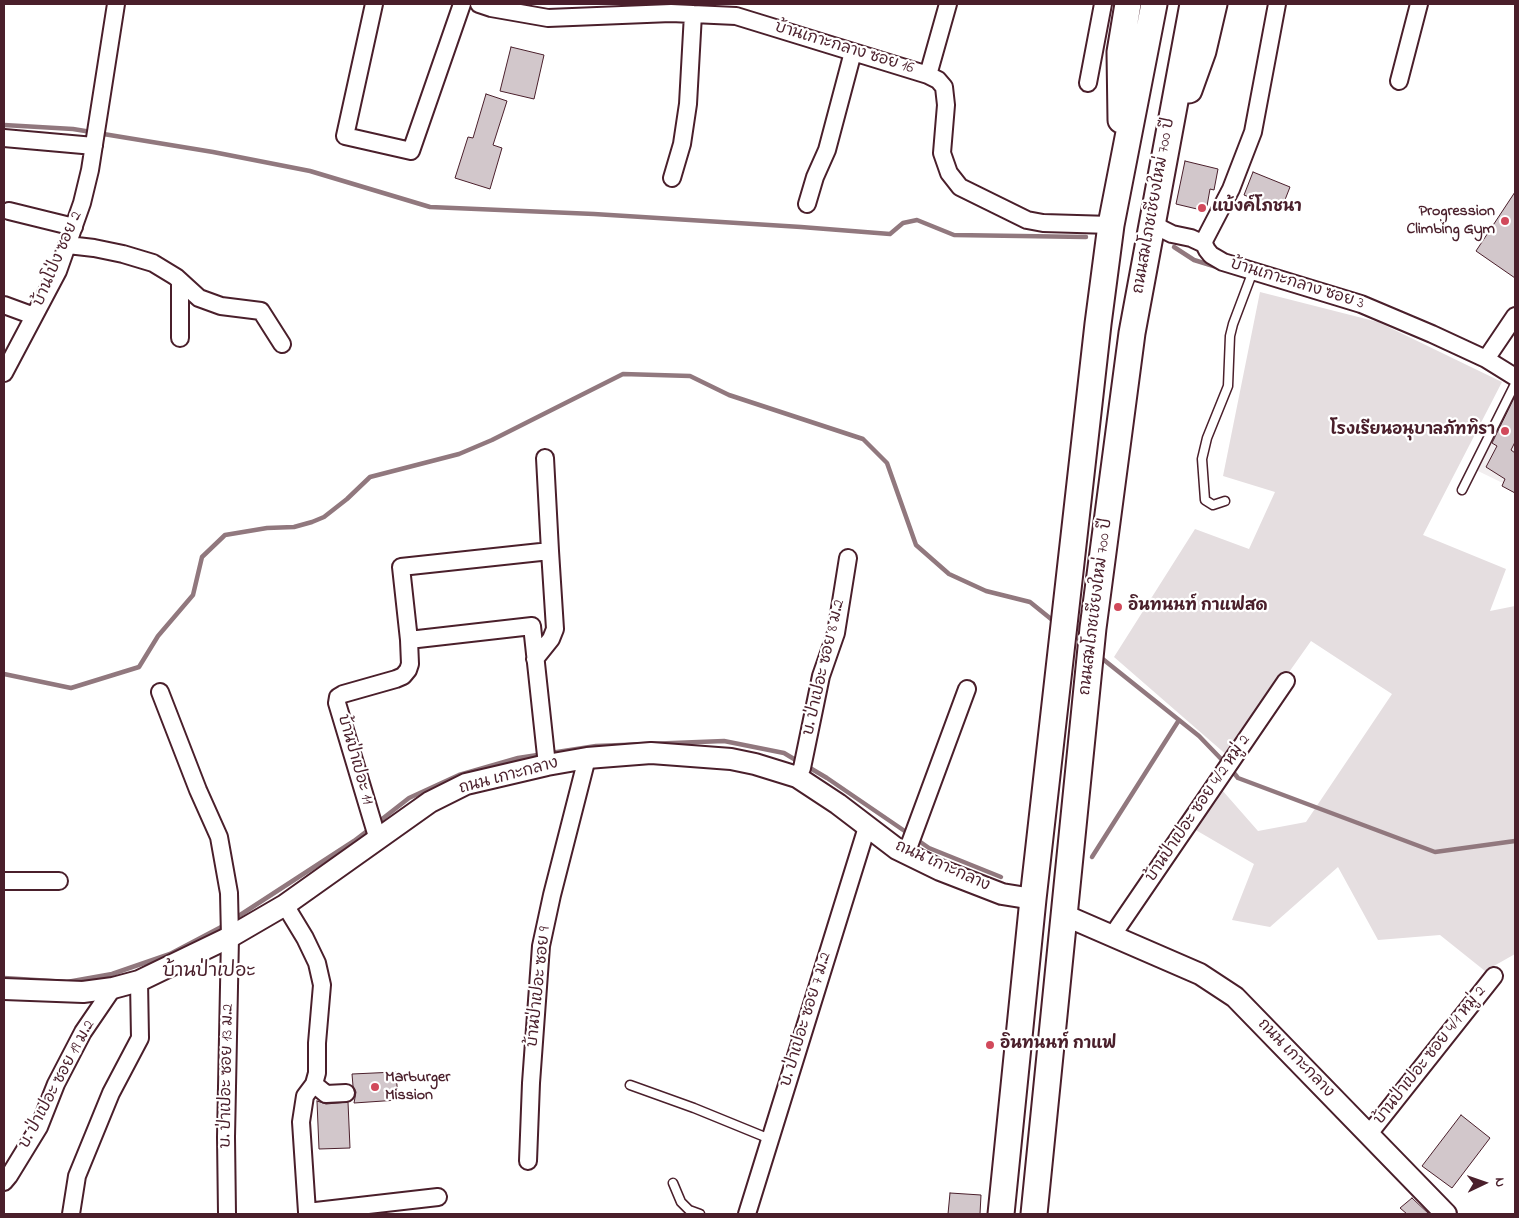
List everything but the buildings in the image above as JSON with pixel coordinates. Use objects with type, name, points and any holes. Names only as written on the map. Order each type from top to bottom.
[{"type":"main road","points":[[1121,175],[1120,52],[1128,4]]},
{"type":"main road","name":"ถนนสมโภชเชียงใหม่ 700 ปี","points":[[1001,1214],[1033,899],[1098,324],[1111,225],[1154,4]]},
{"type":"main road","name":"ถนนสมโภชเชียงใหม่ 700 ปี","points":[[1034,1214],[1093,628],[1132,334],[1193,4]]},
{"type":"main road","points":[[1160,180],[1203,51],[1214,4]]},
{"type":"street","name":"บ้านโป่ง ซอย 2","points":[[4,373],[58,271],[74,228],[84,194],[95,137],[116,4]]},
{"type":"street","points":[[374,4],[345,136],[411,151],[462,4]]},
{"type":"street","points":[[928,75],[948,4]]},
{"type":"street","points":[[1088,83],[1103,4]]},
{"type":"street","points":[[1152,221],[1172,234],[1191,238],[1204,244],[1207,233],[1231,189],[1252,132],[1277,4]]},
{"type":"street","points":[[1399,81],[1419,4]]},
{"type":"street","name":"บ้านเกาะกลาง ซอย 16","points":[[488,5],[548,18],[671,13],[736,16],[928,75],[938,80],[944,87],[946,105],[942,153],[949,173],[960,187],[1026,220],[1043,223],[1111,225]]},
{"type":"street","points":[[672,178],[682,144],[688,104],[693,14]]},
{"type":"street","points":[[807,204],[815,177],[827,150],[853,52]]},
{"type":"street","points":[[4,138],[95,137]]},
{"type":"street","points":[[9,211],[74,228]]},
{"type":"street","name":"บ้านเกาะกลาง ซอย 3","points":[[1204,244],[1211,255],[1223,262],[1361,304],[1486,359],[1515,377]]},
{"type":"street","points":[[68,245],[113,252],[153,263],[180,281],[199,298],[211,304],[261,311],[282,344]]},
{"type":"street","points":[[180,281],[180,338]]},
{"type":"street","points":[[4,304],[34,316]]},
{"type":"street","points":[[1486,359],[1515,316]]},
{"type":"street","points":[[536,659],[551,639],[555,629],[545,458]]},
{"type":"street","points":[[546,757],[532,626],[409,640],[401,567],[550,551]]},
{"type":"street","name":"บ. ป่าเปอะ ซอย 8 ม.2","points":[[801,768],[821,676],[836,633],[848,558]]},
{"type":"street","name":"บ้านป่าเปอะ 11","points":[[374,830],[337,703],[338,697],[404,676],[410,664],[409,640]]},
{"type":"street","name":"บ้านป่าเปอะ ซอย 4/2 หมู่ 2","points":[[1112,936],[1286,681]]},
{"type":"street","points":[[906,854],[967,689]]},
{"type":"street","name":"บ. ป่าเปอะ ซอย 13 ม.2","points":[[160,692],[198,790],[219,837],[229,893],[226,1127],[227,1214]]},
{"type":"street","name":"ถนน เกาะกลาง","points":[[4,989],[83,992],[113,988],[154,975],[230,926],[285,905],[374,830],[466,784],[546,757],[587,758],[651,753],[708,757],[801,768],[838,804],[897,849],[940,870],[1002,894],[1033,899]]},
{"type":"street","name":"บ้านป่าเปอะ ซอย 9","points":[[528,1161],[541,946],[587,758]]},
{"type":"street","name":"บ. ป่าเปอะ ซอย 7 ม.2","points":[[747,1214],[867,827]]},
{"type":"street","points":[[4,881],[59,881]]},
{"type":"street","points":[[285,905],[305,938],[317,963],[322,985],[317,1042],[317,1073],[314,1084],[305,1096],[300,1122],[308,1213],[438,1197]]},
{"type":"street","name":"ถนน เกาะกลาง","points":[[1064,915],[1200,974],[1235,997],[1446,1214]]},
{"type":"street","name":"บ้านป่าเปอะ ซอย 4/1 หมู่ 2","points":[[1368,1135],[1494,976]]},
{"type":"street","points":[[71,1214],[77,1176],[111,1093],[140,1038],[139,980]]},
{"type":"street","name":"บ. ป่าเปอะ ซอย 19 ม.2","points":[[4,1182],[39,1127],[56,1084],[83,1032],[113,988]]},
{"type":"street","points":[[314,1084],[326,1094],[346,1093]]},
{"type":"lane","points":[[1225,501],[1213,505],[1205,500],[1202,459],[1207,438],[1228,386],[1230,336],[1253,271]]},
{"type":"lane","points":[[1462,490],[1515,384]]},
{"type":"lane","points":[[630,1086],[694,1108],[770,1139]]},
{"type":"lane","points":[[673,1183],[681,1202],[689,1210],[700,1214]]},
{"type":"shaded area","points":[[1260,292],[1378,322],[1502,382],[1423,535],[1506,569],[1490,611],[1515,606],[1515,954],[1485,971],[1440,935],[1378,940],[1338,867],[1270,927],[1232,920],[1254,864],[1194,829],[1222,790],[1258,831],[1306,822],[1392,694],[1311,641],[1229,757],[1114,657],[1195,529],[1249,549],[1275,492],[1223,476]]},
{"type":"shaded area","name":"โรงเรียนอนุบาลภัททิรา","points":[[1515,391],[1515,489],[1476,470]]},
{"type":"waterway","points":[[4,125],[73,129],[213,152],[310,171],[430,207],[594,214],[890,234],[903,223],[917,220],[954,235],[1086,237]]},
{"type":"waterway","points":[[1174,247],[1194,260],[1220,268]]},
{"type":"waterway","points":[[4,674],[71,688],[139,667],[158,636],[193,595],[202,557],[225,535],[267,528],[294,527],[312,522],[324,517],[347,499],[370,477],[459,454],[492,440],[623,374],[690,376],[729,395],[863,439],[887,463],[916,545],[949,574],[986,591],[1030,602],[1056,623]]},
{"type":"waterway","points":[[1099,656],[1199,736],[1225,763]]},
{"type":"waterway","points":[[1092,857],[1179,720]]},
{"type":"waterway","points":[[377,823],[409,798],[459,775],[518,758],[596,746],[724,741],[784,753],[799,762]]},
{"type":"waterway","points":[[805,765],[909,834]]},
{"type":"waterway","points":[[1230,768],[1238,778],[1435,852],[1515,841]]},
{"type":"waterway","points":[[234,919],[371,828]]},
{"type":"waterway","points":[[916,839],[929,848],[1001,877]]},
{"type":"waterway","points":[[4,978],[67,982],[112,974],[170,954],[225,925]]},
{"type":"place","name":"แบ้งค์โภชนา","points":[[1202,208]]},
{"type":"place","name":"Progression Climbing Gym","points":[[1505,221]]},
{"type":"place","name":"โรงเรียนอนุบาลภัททิรา","points":[[1505,431]]},
{"type":"place","name":"อินทนนท์ กาแฟสด","points":[[1118,607]]},
{"type":"place","name":"อินทนนท์ กาแฟ","points":[[990,1045]]},
{"type":"place","name":"Marburger Mission","points":[[375,1087]]},
{"type":"district","name":"บ้านป่าเปอะ","points":[[209,973]]}]
